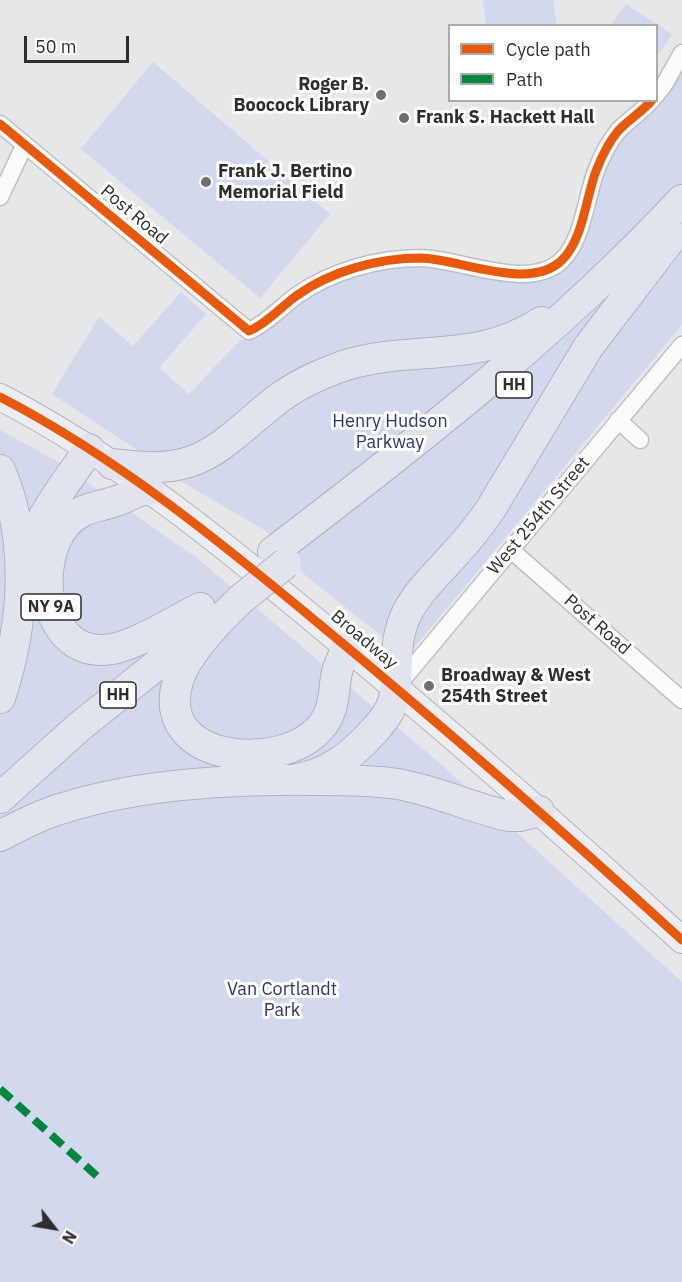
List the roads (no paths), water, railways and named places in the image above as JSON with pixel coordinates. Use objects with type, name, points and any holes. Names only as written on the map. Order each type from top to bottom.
[{"type":"highway","name":"HH","points":[[280,558],[541,337],[601,282],[682,200]]},
{"type":"highway","name":"HH","points":[[0,798],[234,593],[280,558],[404,474],[504,393],[600,309],[678,232]]},
{"type":"highway","points":[[292,780],[319,773],[339,764],[351,755],[386,716],[396,688],[398,637],[412,604],[490,510],[589,346],[678,232]]},
{"type":"highway","points":[[0,698],[15,642],[26,562],[33,537],[47,512],[101,456],[165,467],[196,460],[220,446],[285,393],[314,377],[367,360],[474,349],[503,342],[534,326],[601,282]]},
{"type":"highway","points":[[0,470],[10,494],[16,521],[21,599]]},
{"type":"highway","name":"NY 9A","points":[[149,490],[141,490],[120,500],[94,506],[78,513],[65,525],[56,541],[48,565],[48,595],[56,621],[75,642],[86,647],[104,650],[135,641],[200,608]]},
{"type":"highway","name":"HH","points":[[0,771],[76,706],[200,608],[234,593]]},
{"type":"highway","points":[[234,593],[184,667],[177,684],[175,700],[179,717],[187,732],[204,746],[231,754],[257,754],[283,750],[305,741],[321,727],[332,709],[336,674],[347,648]]},
{"type":"highway","points":[[0,836],[61,808],[116,796],[220,782],[370,781],[441,794],[508,816],[520,816],[539,811]]},
{"type":"main road","name":"Broadway","points":[[0,397],[38,417],[101,456],[227,549],[396,688],[539,811],[682,940]]},
{"type":"street","points":[[658,93],[682,53]]},
{"type":"street","name":"Post Road","points":[[0,124],[249,331],[259,326],[297,295],[323,281],[355,268],[387,260],[421,258],[517,273],[535,273],[552,268],[564,259],[573,245],[596,171],[618,132],[650,102]]},
{"type":"street","points":[[0,197],[24,146]]},
{"type":"street","name":"West 254th Street","points":[[396,688],[682,345]]},
{"type":"street","points":[[618,420],[640,440]]},
{"type":"street","name":"Post Road","points":[[511,550],[682,700]]},
{"type":"place","name":"Roger B. Boocock Library","points":[[381,95]]},
{"type":"place","name":"Frank S. Hackett Hall","points":[[404,118]]},
{"type":"place","name":"Frank J. Bertino Memorial Field","points":[[206,182]]},
{"type":"place","name":"Broadway & West 254th Street","points":[[429,686]]},
{"type":"park label","name":"Henry Hudson Parkway","points":[[390,432]]},
{"type":"park label","name":"Van Cortlandt Park","points":[[282,1000]]}]
